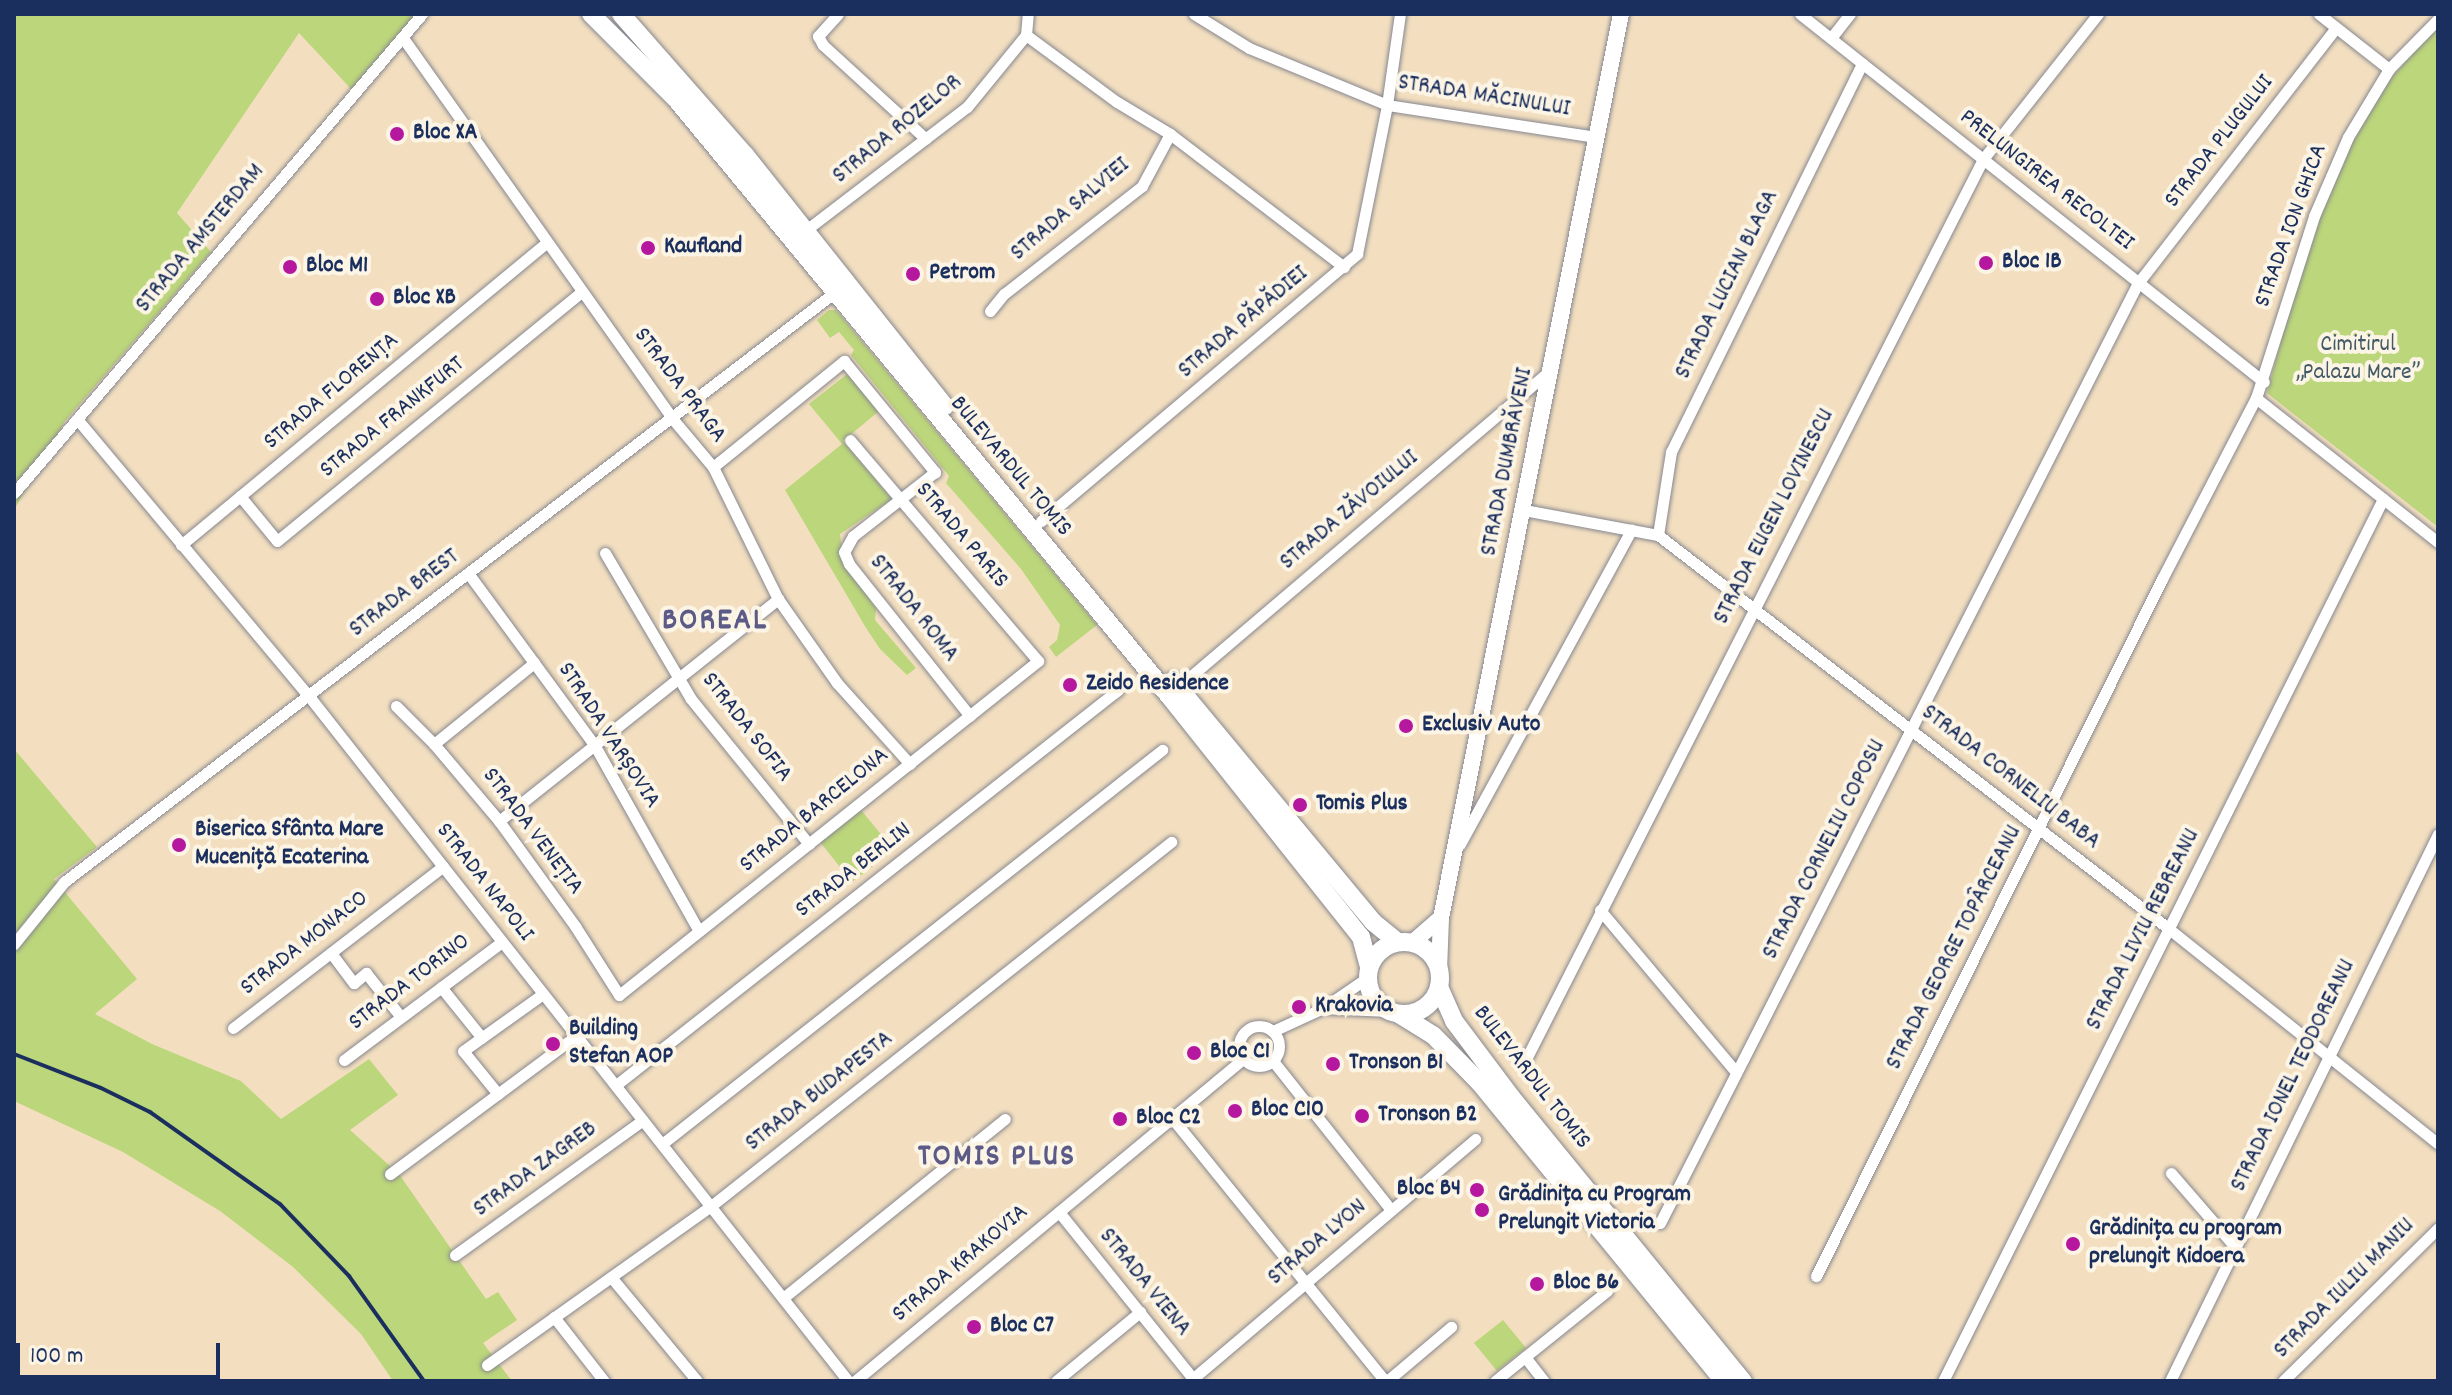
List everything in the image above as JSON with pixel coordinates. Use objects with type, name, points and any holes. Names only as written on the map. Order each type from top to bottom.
[{"type":"main road","name":"BULEVARDUL TOMIS","points":[[591,14],[676,99],[1319,881],[1361,937],[1368,972]]},
{"type":"main road","name":"BULEVARDUL TOMIS","points":[[621,14],[806,230],[1041,521],[1373,922],[1405,942]]},
{"type":"main road","points":[[1405,942],[1432,955],[1439,978],[1424,1008],[1394,1012],[1373,997],[1368,972],[1377,953],[1405,942]]},
{"type":"main road","name":"BULEVARDUL TOMIS","points":[[1439,978],[1454,1021],[1511,1097],[1743,1381]]},
{"type":"main road","name":"BULEVARDUL TOMIS","points":[[1394,1012],[1433,1035],[1480,1083],[1724,1381]]},
{"type":"street","name":"STRADA AMSTERDAM","points":[[14,493],[422,14]]},
{"type":"street","points":[[838,14],[818,36],[823,45],[926,139]]},
{"type":"street","points":[[1028,14],[1026,35],[1117,102],[1170,134],[1344,267]]},
{"type":"street","name":"STRADA MĂCINULUI","points":[[1194,14],[1249,48],[1387,105],[1596,137]]},
{"type":"street","name":"STRADA PĂPĂDIEI","points":[[1041,521],[1357,254],[1387,105],[1400,14]]},
{"type":"street","name":"STRADA DUMBRĂVENI","points":[[1439,978],[1441,918],[1621,14]]},
{"type":"street","name":"PRELUNGIREA RECOLTEI","points":[[1800,14],[2264,382]]},
{"type":"street","points":[[1831,38],[1850,14]]},
{"type":"street","name":"STRADA EUGEN LOVINESCU","points":[[1525,1061],[1983,159],[2098,14]]},
{"type":"street","points":[[2319,14],[2389,69]]},
{"type":"street","name":"STRADA ION GHICA","points":[[2264,382],[2314,216],[2348,137],[2389,69],[2438,19]]},
{"type":"street","name":"STRADA PLUGULUI","points":[[2138,283],[2336,28]]},
{"type":"street","name":"STRADA ROZELOR","points":[[806,230],[967,107],[1026,35]]},
{"type":"street","name":"STRADA PRAGA","points":[[403,38],[671,417],[713,467],[778,599],[837,683],[910,764]]},
{"type":"street","name":"STRADA LUCIAN BLAGA","points":[[1658,535],[1671,452],[1862,63]]},
{"type":"street","name":"STRADA SALVIEI","points":[[990,311],[1004,294],[1142,186],[1170,134]]},
{"type":"street","name":"STRADA FLORENȚA","points":[[181,545],[547,242]]},
{"type":"street","name":"STRADA CORNELIU COPOSU","points":[[1660,1223],[2138,283]]},
{"type":"street","name":"STRADA FRANKFURT","points":[[240,496],[277,541],[582,291]]},
{"type":"street","name":"STRADA BREST","points":[[14,944],[64,882],[835,292]]},
{"type":"street","points":[[713,467],[844,361],[935,472],[900,499]]},
{"type":"street","name":"STRADA ZĂVOIULUI","points":[[1178,687],[1551,369]]},
{"type":"street","name":"STRADA GEORGE TOPÂRCEANU","points":[[1816,1276],[2264,382]]},
{"type":"street","points":[[2256,398],[2438,542]]},
{"type":"street","name":"STRADA NAPOLI","points":[[77,419],[308,695],[848,1381]]},
{"type":"street","name":"STRADA PARIS","points":[[850,440],[1038,661]]},
{"type":"street","name":"STRADA ROMA","points":[[900,499],[853,536],[844,552],[857,576],[970,716]]},
{"type":"street","name":"STRADA LIVIU REBREANU","points":[[1943,1381],[2383,499]]},
{"type":"street","name":"STRADA CORNELIU BABA","points":[[1524,510],[1658,535],[2169,929],[2438,1144]]},
{"type":"street","points":[[1454,855],[1631,530]]},
{"type":"street","name":"STRADA SOFIA","points":[[605,553],[691,699],[809,844]]},
{"type":"street","name":"STRADA VARȘOVIA","points":[[468,573],[595,746],[699,931]]},
{"type":"street","points":[[499,821],[778,599]]},
{"type":"street","name":"STRADA BARCELONA","points":[[619,995],[1038,661]]},
{"type":"street","points":[[434,744],[534,663]]},
{"type":"street","name":"STRADA BERLIN","points":[[616,1085],[1118,690]]},
{"type":"street","name":"STRADA VENEȚIA","points":[[396,706],[434,744],[499,821],[575,926],[619,995]]},
{"type":"street","points":[[662,1144],[1162,750]]},
{"type":"street","name":"STRADA IONEL TEODOREANU","points":[[2170,1381],[2438,834]]},
{"type":"street","name":"STRADA BUDAPESTA","points":[[487,1365],[711,1206],[1171,842]]},
{"type":"street","name":"STRADA MONACO","points":[[233,1028],[443,866]]},
{"type":"street","points":[[1600,910],[1736,1072]]},
{"type":"street","points":[[1405,942],[1441,918]]},
{"type":"street","name":"STRADA TORINO","points":[[344,1060],[502,942]]},
{"type":"street","points":[[331,953],[354,983],[366,973],[401,1017]]},
{"type":"street","points":[[1273,1061],[1258,1066],[1243,1059],[1239,1046],[1243,1034],[1255,1026],[1273,1031],[1323,1008],[1368,972]]},
{"type":"street","points":[[441,987],[482,1038]]},
{"type":"street","points":[[498,1094],[463,1051],[543,994]]},
{"type":"street","points":[[1323,1008],[1394,1012]]},
{"type":"street","points":[[1273,1031],[1279,1045],[1273,1061]]},
{"type":"street","points":[[390,1174],[576,1036]]},
{"type":"street","name":"STRADA KRAKOVIA","points":[[855,1381],[1243,1059]]},
{"type":"street","points":[[1273,1061],[1391,1210]]},
{"type":"street","points":[[1172,1118],[1386,1381],[1451,1327]]},
{"type":"street","points":[[783,1298],[1005,1119]]},
{"type":"street","name":"STRADA ZAGREB","points":[[455,1255],[643,1120]]},
{"type":"street","name":"STRADA LYON","points":[[1192,1380],[1475,1139]]},
{"type":"street","points":[[2171,1173],[2235,1247]]},
{"type":"street","name":"STRADA VIENA","points":[[1059,1212],[1192,1380]]},
{"type":"street","name":"STRADA IULIU MANIU","points":[[2283,1381],[2438,1228]]},
{"type":"street","points":[[611,1277],[697,1381]]},
{"type":"street","points":[[1495,1381],[1607,1291]]},
{"type":"street","points":[[1056,1381],[1140,1312]]},
{"type":"street","points":[[554,1317],[604,1381]]},
{"type":"street","points":[[1525,1357],[1544,1381]]},
{"type":"green space","points":[[14,14],[417,14],[352,90],[299,33],[177,213],[211,252],[65,421],[14,510]]},
{"type":"green space","name":"Cimitirul „Palazu Mare”","points":[[2438,24],[2438,527],[2267,393],[2302,262],[2332,179],[2381,90]]},
{"type":"green space","points":[[829,310],[836,310],[1097,625],[1056,657],[1049,647],[1057,640],[1060,625],[1021,569],[946,483],[949,476],[851,355],[854,350],[839,332],[830,338],[817,320]]},
{"type":"green space","points":[[846,375],[853,376],[879,411],[843,441],[892,499],[840,534],[843,560],[876,609],[875,620],[916,668],[907,675],[880,649],[866,628],[785,490],[842,444],[809,404]]},
{"type":"green space","points":[[14,749],[97,847],[54,879],[137,979],[95,1014],[152,1044],[241,1081],[281,1119],[369,1059],[398,1095],[350,1130],[399,1174],[486,1299],[498,1292],[517,1320],[483,1343],[512,1381],[393,1381],[361,1334],[293,1267],[220,1211],[123,1152],[14,1101]]},
{"type":"green space","points":[[861,810],[894,850],[852,882],[820,842]]},
{"type":"green space","points":[[1503,1320],[1526,1348],[1497,1371],[1474,1343]]},
{"type":"railway","points":[[14,1054],[101,1088],[150,1112],[280,1204],[349,1276],[424,1381]]},
{"type":"place","name":"Bloc XA","points":[[397,134]]},
{"type":"place","name":"Kaufland","points":[[648,248]]},
{"type":"place","name":"Bloc 1B","points":[[1986,263]]},
{"type":"place","name":"Bloc M1","points":[[290,267]]},
{"type":"place","name":"Petrom","points":[[913,274]]},
{"type":"place","name":"Bloc XB","points":[[377,299]]},
{"type":"place","name":"Zeido Residence","points":[[1070,685]]},
{"type":"place","name":"Exclusiv Auto","points":[[1406,726]]},
{"type":"place","name":"Tomis Plus","points":[[1300,805]]},
{"type":"place","name":"Biserica Sfânta Mare Muceniță Ecaterina","points":[[179,845]]},
{"type":"place","name":"Krakovia","points":[[1299,1007]]},
{"type":"place","name":"Building Stefan AOP","points":[[553,1044]]},
{"type":"place","name":"Bloc C1","points":[[1194,1053]]},
{"type":"place","name":"Tronson B1","points":[[1333,1064]]},
{"type":"place","name":"Bloc C10","points":[[1235,1111]]},
{"type":"place","name":"Tronson B2","points":[[1362,1116]]},
{"type":"place","name":"Bloc C2","points":[[1120,1119]]},
{"type":"place","name":"Bloc B4","points":[[1477,1190]]},
{"type":"place","name":"Grădinița cu Program Prelungit Victoria","points":[[1482,1210]]},
{"type":"place","name":"Grădinița cu program prelungit Kidoera","points":[[2073,1244]]},
{"type":"place","name":"Bloc B6","points":[[1537,1284]]},
{"type":"place","name":"Bloc C7","points":[[974,1327]]},
{"type":"district","name":"BOREAL","points":[[715,622]]},
{"type":"district","name":"TOMIS PLUS","points":[[997,1158]]}]
